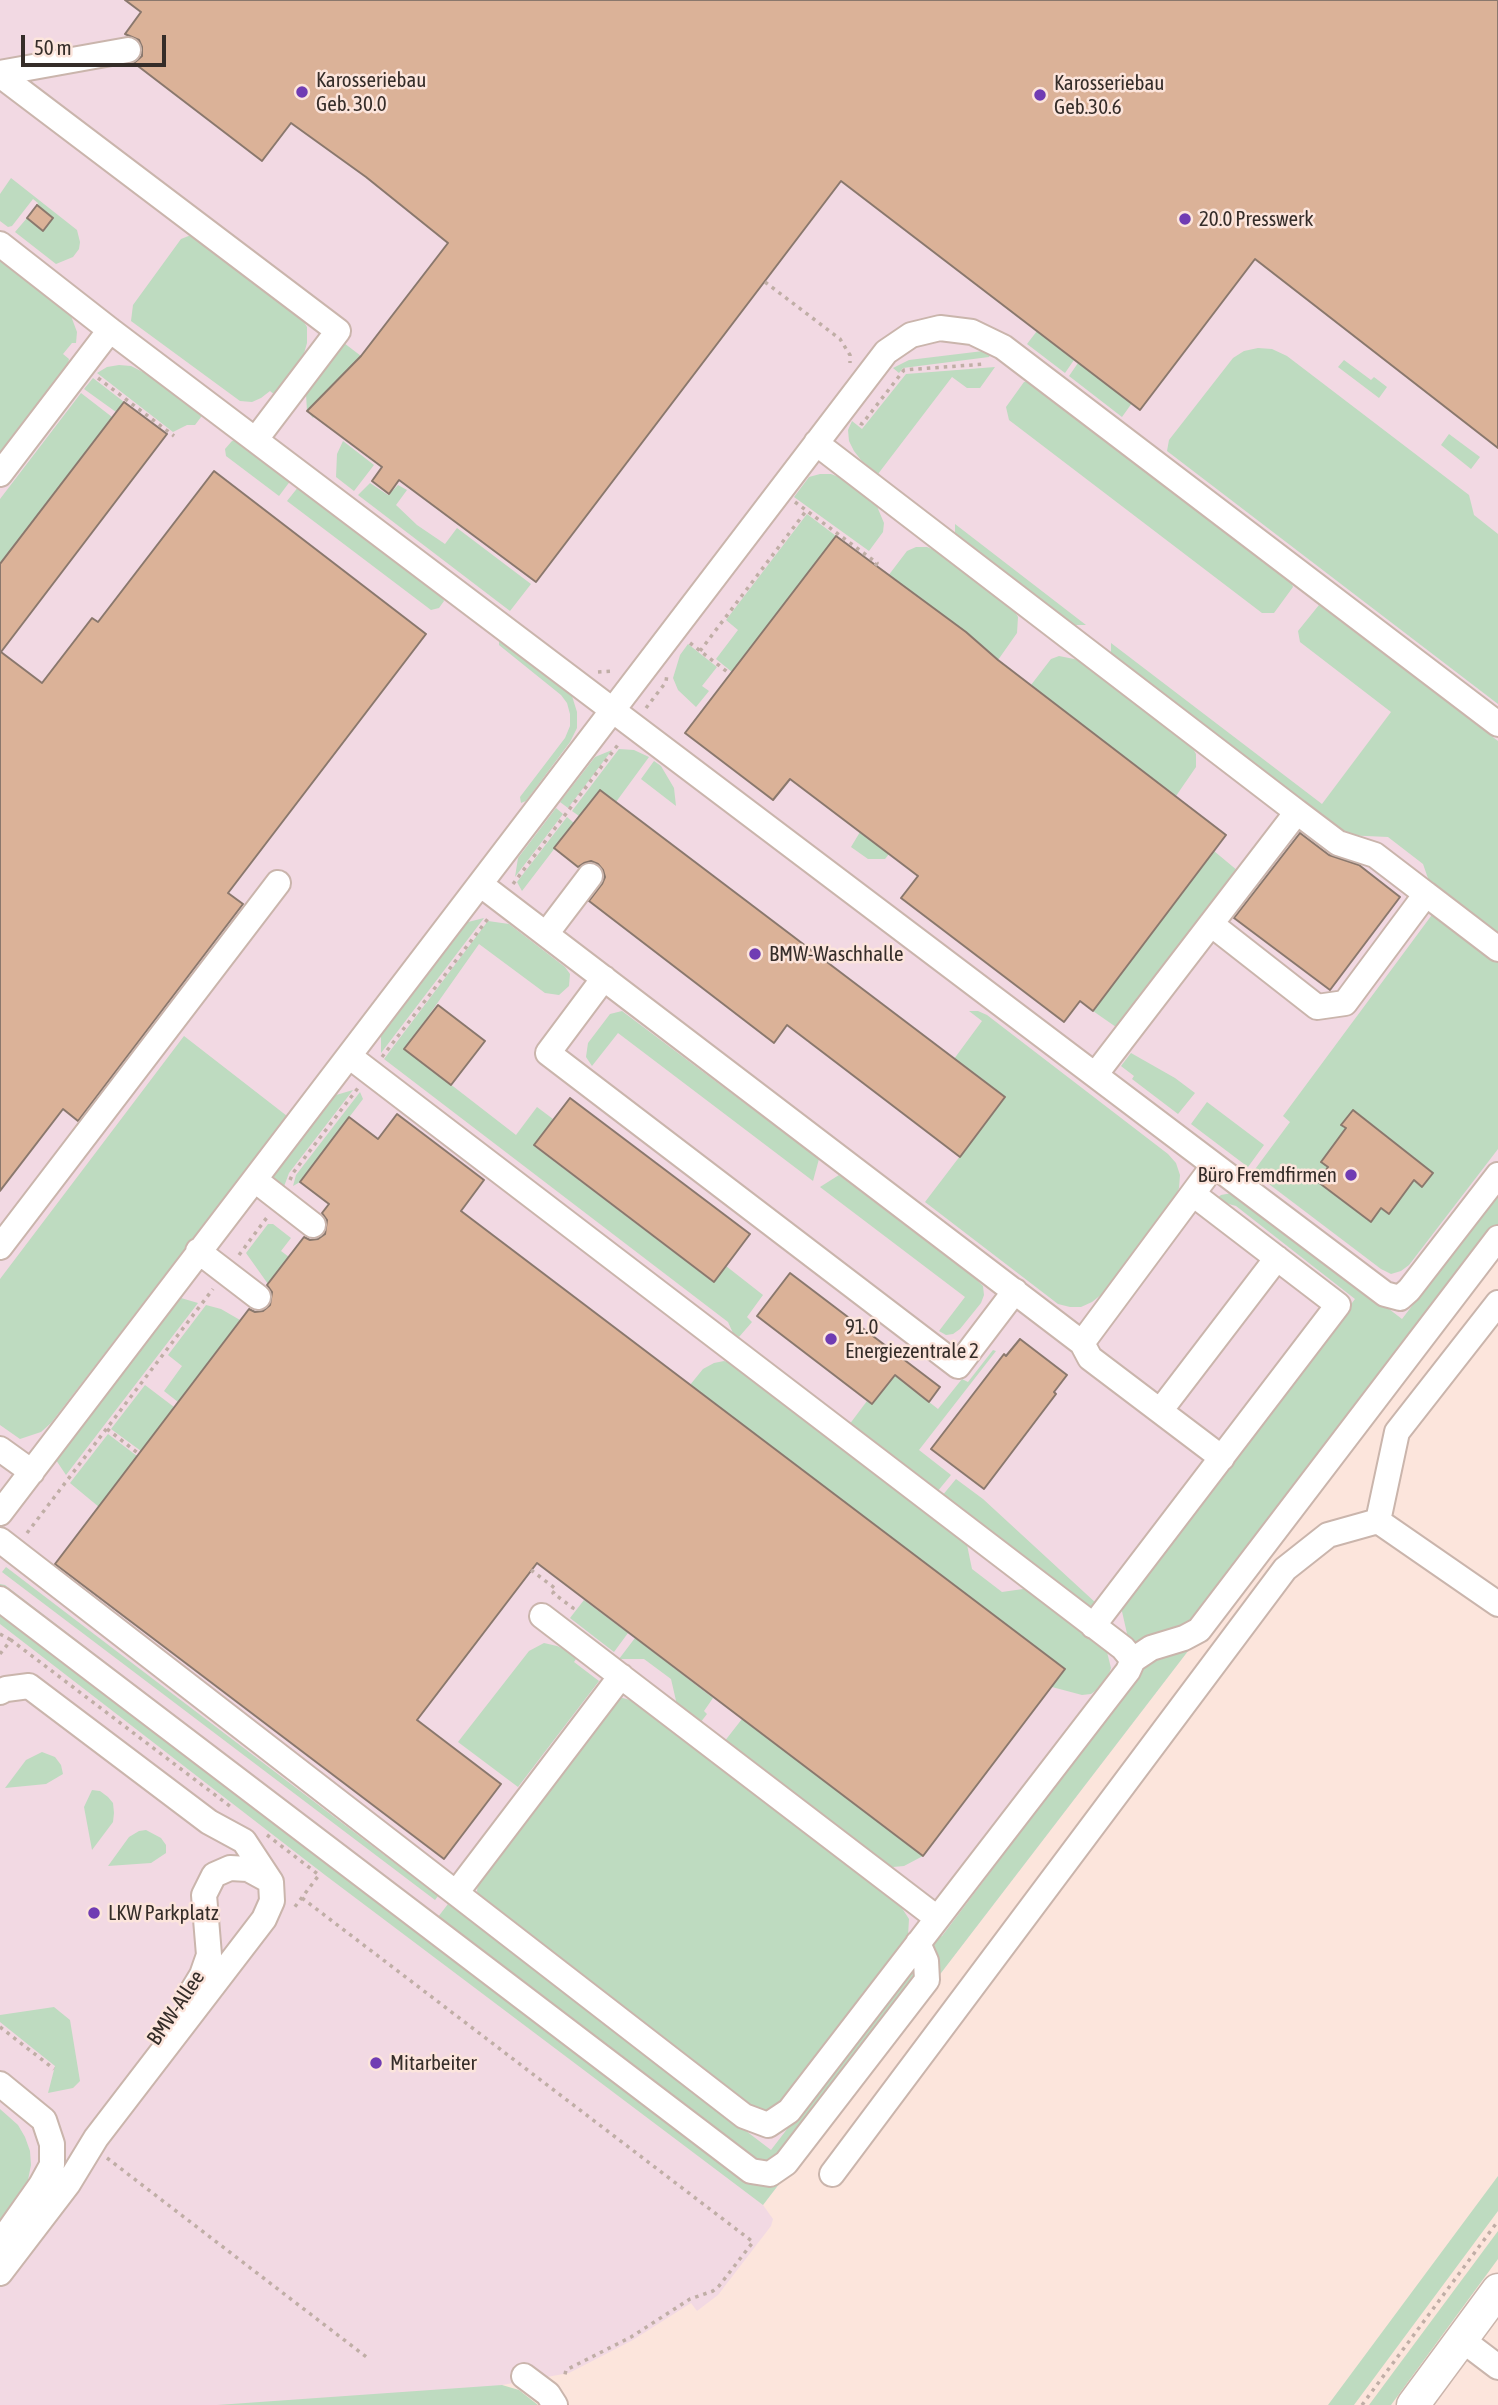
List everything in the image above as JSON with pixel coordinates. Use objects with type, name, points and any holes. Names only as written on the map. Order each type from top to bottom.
[{"type":"main road","points":[[1413,2405],[1498,2290]]},
{"type":"lane","points":[[0,74],[128,50]]},
{"type":"lane","points":[[0,74],[338,331],[256,439]]},
{"type":"lane","points":[[0,244],[1385,1294],[1400,1298],[1409,1290],[1498,1175]]},
{"type":"lane","points":[[0,1514],[886,352],[911,335],[940,328],[972,332],[1003,347],[1498,724]]},
{"type":"lane","points":[[0,474],[110,330]]},
{"type":"lane","points":[[816,443],[1338,843],[1375,855],[1498,949]]},
{"type":"lane","points":[[1095,1075],[1297,812]]},
{"type":"lane","points":[[546,934],[590,876]]},
{"type":"lane","points":[[0,1247],[278,884]]},
{"type":"lane","points":[[480,884],[1082,1343],[1090,1358],[1222,1458]]},
{"type":"lane","points":[[1211,924],[1317,1007],[1345,1003],[1426,894]]},
{"type":"lane","points":[[604,978],[548,1053],[958,1366],[1015,1292]]},
{"type":"lane","points":[[349,1056],[1123,1648],[1133,1660]]},
{"type":"lane","points":[[1082,1343],[1213,1166]]},
{"type":"lane","points":[[255,1180],[313,1225]]},
{"type":"lane","points":[[1093,1626],[1338,1305],[1193,1194]]},
{"type":"lane","points":[[0,1540],[744,2116],[768,2125],[789,2111],[1128,1671],[1133,1660],[1151,1648],[1184,1638],[1199,1630],[1498,1238]]},
{"type":"lane","points":[[198,1251],[258,1297]]},
{"type":"lane","points":[[1160,1411],[1277,1258]]},
{"type":"lane","points":[[1378,1521],[1397,1432],[1498,1303]]},
{"type":"lane","points":[[0,1449],[32,1472]]},
{"type":"lane","points":[[1378,1521],[1498,1604]]},
{"type":"lane","points":[[832,2174],[1285,1569],[1328,1535],[1378,1521]]},
{"type":"lane","points":[[0,1599],[751,2171],[770,2174],[786,2163],[927,1980],[926,1961],[918,1943]]},
{"type":"lane","points":[[554,1617],[621,1676],[937,1918]]},
{"type":"lane","points":[[456,1894],[621,1676]]},
{"type":"lane","points":[[0,1692],[29,1686],[209,1822],[244,1841],[271,1882],[272,1901],[264,1919],[87,2139],[68,2184],[0,2273]]},
{"type":"lane","name":"BMW-Allee","points":[[87,2139],[202,1975],[209,1955],[204,1895],[214,1875],[230,1868],[248,1869],[271,1882]]},
{"type":"lane","points":[[0,2084],[44,2120],[52,2144],[52,2165],[0,2243]]},
{"type":"lane","points":[[52,2144],[87,2139]]},
{"type":"lane","points":[[1461,2339],[1498,2367]]},
{"type":"lane","points":[[524,2376],[548,2394],[561,2396]]},
{"type":"path","points":[[765,282],[840,339],[850,355],[850,365]]},
{"type":"path","points":[[843,408],[862,424],[904,370],[990,364],[1003,347]]},
{"type":"path","points":[[92,373],[174,436]]},
{"type":"path","points":[[780,491],[877,563],[875,566]]},
{"type":"path","points":[[700,651],[806,511]]},
{"type":"path","points":[[591,671],[610,673],[618,669]]},
{"type":"path","points":[[107,1429],[139,1454]]},
{"type":"path","points":[[531,1570],[556,1589],[553,1593],[573,1608],[554,1617]]},
{"type":"path","points":[[0,1634],[231,1808]]},
{"type":"path","points":[[0,1654],[11,1640]]},
{"type":"path","points":[[264,1833],[320,1875],[294,1908]]},
{"type":"path","points":[[302,1898],[753,2242],[713,2291],[690,2300],[631,2337],[566,2370],[561,2396]]},
{"type":"path","points":[[0,2027],[54,2069]]},
{"type":"path","points":[[98,2164],[104,2155],[369,2359]]},
{"type":"path","points":[[1362,2405],[1498,2221]]},
{"type":"shaded area","points":[[0,0],[1498,0],[1498,1247],[763,2205],[773,2219],[771,2226],[718,2295],[697,2311],[691,2303],[633,2340],[569,2373],[452,2394],[246,2405],[0,2405]]},
{"type":"green space","points":[[11,178],[77,230],[79,249],[73,257],[56,264],[15,232],[27,218],[43,230],[52,218],[33,199],[12,226],[8,227],[0,221],[0,194]]},
{"type":"green space","points":[[191,235],[201,237],[299,314],[307,327],[307,343],[303,357],[275,395],[270,391],[252,402],[240,401],[131,321],[133,305],[181,239]]},
{"type":"green space","points":[[0,256],[68,308],[77,332],[76,343],[72,343],[63,354],[69,359],[68,364],[0,454]]},
{"type":"green space","points":[[1037,331],[1074,360],[1065,373],[1027,344]]},
{"type":"green space","points":[[344,343],[361,356],[313,418],[307,411],[306,394]]},
{"type":"green space","points":[[1272,349],[1287,356],[1469,495],[1474,515],[1498,534],[1498,704],[1167,451],[1169,440],[1233,358],[1244,351]]},
{"type":"green space","points":[[992,352],[989,357],[903,368],[899,373],[893,368],[909,360]]},
{"type":"green space","points":[[1344,360],[1371,380],[1374,377],[1387,387],[1379,398],[1338,367]]},
{"type":"green space","points":[[1078,363],[1132,403],[1122,417],[1069,376]]},
{"type":"green space","points":[[131,366],[143,372],[146,368],[204,413],[195,425],[187,425],[173,432],[97,373],[107,367]]},
{"type":"green space","points":[[995,367],[980,388],[967,388],[952,377],[878,474],[854,451],[848,430],[852,421],[862,429],[906,374]]},
{"type":"green space","points":[[93,378],[124,402],[116,412],[84,389]]},
{"type":"green space","points":[[1024,382],[1292,584],[1293,587],[1274,613],[1262,613],[1009,420],[1006,407]]},
{"type":"green space","points":[[81,393],[112,417],[0,563],[0,499]]},
{"type":"green space","points":[[1449,434],[1480,457],[1471,469],[1441,445]]},
{"type":"green space","points":[[239,440],[291,480],[279,496],[226,456],[225,449],[232,441]]},
{"type":"green space","points":[[343,441],[374,465],[354,491],[336,477],[337,454]]},
{"type":"green space","points":[[831,474],[844,479],[876,504],[884,523],[883,532],[869,551],[794,497],[809,477]]},
{"type":"green space","points":[[370,483],[388,495],[398,485],[407,490],[396,505],[417,525],[445,544],[457,528],[531,584],[510,611],[358,495]]},
{"type":"green space","points":[[299,486],[440,594],[444,601],[439,608],[431,610],[287,501]]},
{"type":"green space","points":[[807,514],[836,536],[732,672],[716,659],[738,630],[726,620]]},
{"type":"green space","points":[[955,524],[1086,625],[1074,625],[955,533]]},
{"type":"green space","points":[[916,547],[927,547],[939,552],[1014,610],[1018,617],[1017,633],[998,660],[966,632],[888,576],[907,551]]},
{"type":"green space","points":[[1319,605],[1498,741],[1498,940],[1431,887],[1423,864],[1388,837],[1344,835],[1111,654],[1111,643],[1322,804],[1391,712],[1300,642],[1298,631]]},
{"type":"green space","points":[[499,641],[572,696],[577,712],[577,728],[570,742],[526,801],[521,803],[520,797],[565,738],[570,726],[570,714],[561,695],[499,645]]},
{"type":"green space","points":[[688,644],[717,667],[702,686],[709,691],[696,707],[678,690],[673,678],[680,655]]},
{"type":"green space","points":[[1059,656],[1079,660],[1192,747],[1196,754],[1196,767],[1176,796],[1031,685],[1051,659]]},
{"type":"green space","points":[[619,749],[634,750],[649,757],[616,802],[600,790],[579,816],[572,811]]},
{"type":"green space","points":[[612,750],[568,808],[560,802],[595,757]]},
{"type":"green space","points":[[654,761],[661,766],[674,788],[676,806],[641,779]]},
{"type":"green space","points":[[556,808],[563,814],[515,877],[518,858]]},
{"type":"green space","points":[[567,817],[574,823],[522,891],[517,882]]},
{"type":"green space","points":[[860,832],[889,854],[885,859],[868,859],[851,847]]},
{"type":"green space","points":[[1214,851],[1238,871],[1116,1027],[1093,1011]]},
{"type":"green space","points":[[1437,908],[1498,954],[1498,1149],[1409,1265],[1391,1274],[1253,1172],[1290,1122],[1283,1116]]},
{"type":"green space","points":[[484,918],[381,1053],[381,1036],[468,922]]},
{"type":"green space","points":[[488,921],[509,924],[565,967],[570,974],[569,986],[559,995],[545,993],[479,944],[405,1049],[516,1135],[537,1107],[553,1119],[534,1146],[713,1282],[726,1266],[763,1295],[747,1317],[752,1322],[739,1337],[733,1333],[728,1322],[384,1059]]},
{"type":"green space","points":[[622,1011],[819,1159],[813,1181],[618,1033],[592,1066],[586,1057],[588,1043],[610,1014]]},
{"type":"green space","points":[[969,1011],[987,1015],[1168,1154],[1176,1163],[1180,1175],[1179,1188],[1174,1199],[1102,1294],[1081,1307],[1058,1304],[925,1202],[1005,1097],[954,1059],[982,1021]]},
{"type":"green space","points":[[184,1036],[287,1116],[51,1423],[41,1432],[20,1439],[0,1425],[0,1279]]},
{"type":"green space","points":[[1131,1053],[1175,1078],[1195,1093],[1178,1114],[1132,1079],[1134,1076],[1121,1066]]},
{"type":"green space","points":[[353,1090],[289,1173],[282,1192],[273,1177],[336,1095]]},
{"type":"green space","points":[[360,1092],[363,1099],[300,1182],[293,1186],[296,1175]]},
{"type":"green space","points":[[1207,1102],[1264,1145],[1248,1167],[1191,1124]]},
{"type":"green space","points":[[839,1175],[983,1286],[981,1303],[960,1329],[946,1335],[939,1331],[965,1297],[820,1187]]},
{"type":"green space","points":[[1232,1193],[1243,1197],[1402,1319],[1498,1194],[1498,1247],[763,2205],[325,1875],[0,1624],[0,1584],[5,1585],[438,1917],[448,1904],[771,2150],[933,1939],[942,1936],[1153,1657],[1128,1638],[1121,1607],[1355,1299],[1236,1206],[1215,1200],[1221,1195]]},
{"type":"green space","points":[[268,1224],[273,1224],[291,1238],[281,1251],[289,1257],[268,1284],[246,1253]]},
{"type":"green space","points":[[181,1298],[198,1303],[66,1475],[56,1460]]},
{"type":"green space","points":[[206,1305],[221,1309],[240,1320],[178,1402],[164,1391],[182,1366],[168,1355]]},
{"type":"green space","points":[[993,1350],[996,1351],[919,1450],[951,1475],[937,1492],[849,1425],[867,1401],[872,1404],[905,1361],[911,1364],[900,1379],[938,1409],[962,1379],[968,1382]]},
{"type":"green space","points":[[724,1361],[736,1365],[966,1540],[972,1569],[1002,1592],[1030,1588],[1106,1648],[1111,1668],[1108,1677],[1098,1689],[1091,1694],[1082,1695],[1052,1687],[690,1385],[703,1369]]},
{"type":"green space","points":[[145,1385],[174,1407],[141,1451],[111,1429]]},
{"type":"green space","points":[[108,1434],[137,1456],[99,1507],[70,1483]]},
{"type":"green space","points":[[956,1479],[983,1499],[1097,1604],[1087,1607],[942,1496]]},
{"type":"green space","points":[[6,1567],[438,1896],[435,1900],[2,1572]]},
{"type":"green space","points":[[584,1600],[628,1633],[614,1652],[570,1618]]},
{"type":"green space","points":[[635,1638],[713,1698],[700,1723],[677,1705],[671,1679],[644,1659],[619,1659]]},
{"type":"green space","points":[[544,1643],[578,1656],[574,1662],[599,1681],[518,1787],[458,1742],[529,1651]]},
{"type":"green space","points":[[619,1697],[634,1701],[898,1902],[909,1919],[908,1936],[782,2104],[767,2112],[758,2111],[480,1898],[477,1891],[478,1883]]},
{"type":"green space","points":[[742,1719],[923,1856],[904,1866],[882,1864],[724,1742]]},
{"type":"green space","points":[[42,1752],[55,1757],[63,1774],[46,1784],[5,1788],[26,1760]]},
{"type":"green space","points":[[92,1790],[100,1791],[108,1797],[113,1803],[114,1813],[113,1822],[92,1850],[84,1807]]},
{"type":"green space","points":[[146,1830],[161,1838],[166,1845],[166,1853],[151,1863],[108,1866],[129,1837]]},
{"type":"green space","points":[[54,2007],[70,2020],[80,2081],[73,2088],[48,2093],[55,2066],[0,2022],[0,2015]]},
{"type":"green space","points":[[0,2109],[18,2125],[25,2137],[31,2165],[28,2180],[0,2220]]},
{"type":"green space","points":[[1498,2176],[1498,2211],[1354,2405],[1328,2405]]},
{"type":"green space","points":[[1498,2231],[1498,2259],[1391,2405],[1369,2405]]},
{"type":"green space","points":[[502,2385],[519,2390],[538,2405],[217,2405]]},
{"type":"building","points":[[125,0],[1498,0],[1498,448],[1255,259],[1140,410],[841,181],[536,582],[399,480],[389,494],[372,481],[382,467],[307,411],[361,356],[448,243],[366,177],[291,123],[262,161],[134,63],[142,56],[142,47],[139,40],[125,34],[141,12]]},
{"type":"building","points":[[37,205],[53,218],[43,231],[27,218]]},
{"type":"building","points":[[124,402],[167,434],[1,652],[42,683],[92,618],[98,622],[214,471],[426,634],[228,893],[243,904],[78,1121],[63,1109],[0,1191],[0,564]]},
{"type":"building","points":[[836,536],[966,632],[998,660],[1226,835],[1093,1011],[1080,1001],[1064,1022],[901,898],[918,876],[790,779],[773,800],[685,733]]},
{"type":"building","name":"BMW-Waschhalle","points":[[600,790],[1005,1097],[960,1157],[787,1025],[774,1043],[589,901],[602,884],[605,877],[603,870],[591,861],[578,867],[554,848]]},
{"type":"building","points":[[1300,833],[1329,855],[1359,865],[1400,897],[1330,990],[1234,918]]},
{"type":"building","points":[[438,1005],[485,1041],[451,1085],[404,1049]]},
{"type":"building","points":[[570,1098],[750,1234],[714,1282],[534,1145]]},
{"type":"building","points":[[1353,1110],[1433,1173],[1422,1187],[1414,1180],[1389,1214],[1381,1208],[1371,1222],[1318,1182],[1328,1167],[1321,1162],[1346,1128],[1341,1125]]},
{"type":"building","points":[[397,1114],[484,1180],[461,1211],[1065,1669],[923,1856],[537,1563],[417,1720],[501,1784],[444,1859],[55,1564],[249,1309],[255,1312],[263,1311],[270,1305],[272,1292],[267,1285],[304,1237],[310,1240],[318,1239],[325,1234],[327,1220],[322,1213],[329,1204],[300,1182],[349,1117],[378,1139]]},
{"type":"building","name":"91.0 Energiezentrale 2","points":[[790,1273],[940,1387],[929,1402],[895,1375],[872,1404],[757,1316]]},
{"type":"building","points":[[1020,1339],[1067,1375],[1054,1392],[1056,1394],[984,1489],[931,1449],[1004,1354],[1006,1356]]},
{"type":"place","name":"Karosseriebau Geb. 30.0","points":[[302,92]]},
{"type":"place","name":"Karosseriebau Geb.30.6","points":[[1040,95]]},
{"type":"place","name":"20.0 Presswerk","points":[[1185,219]]},
{"type":"place","name":"BMW-Waschhalle","points":[[755,954]]},
{"type":"place","name":"Büro Fremdfirmen","points":[[1351,1175]]},
{"type":"place","name":"91.0 Energiezentrale 2","points":[[831,1339]]},
{"type":"place","name":"LKW Parkplatz","points":[[94,1913]]},
{"type":"place","name":"Mitarbeiter","points":[[376,2063]]}]
